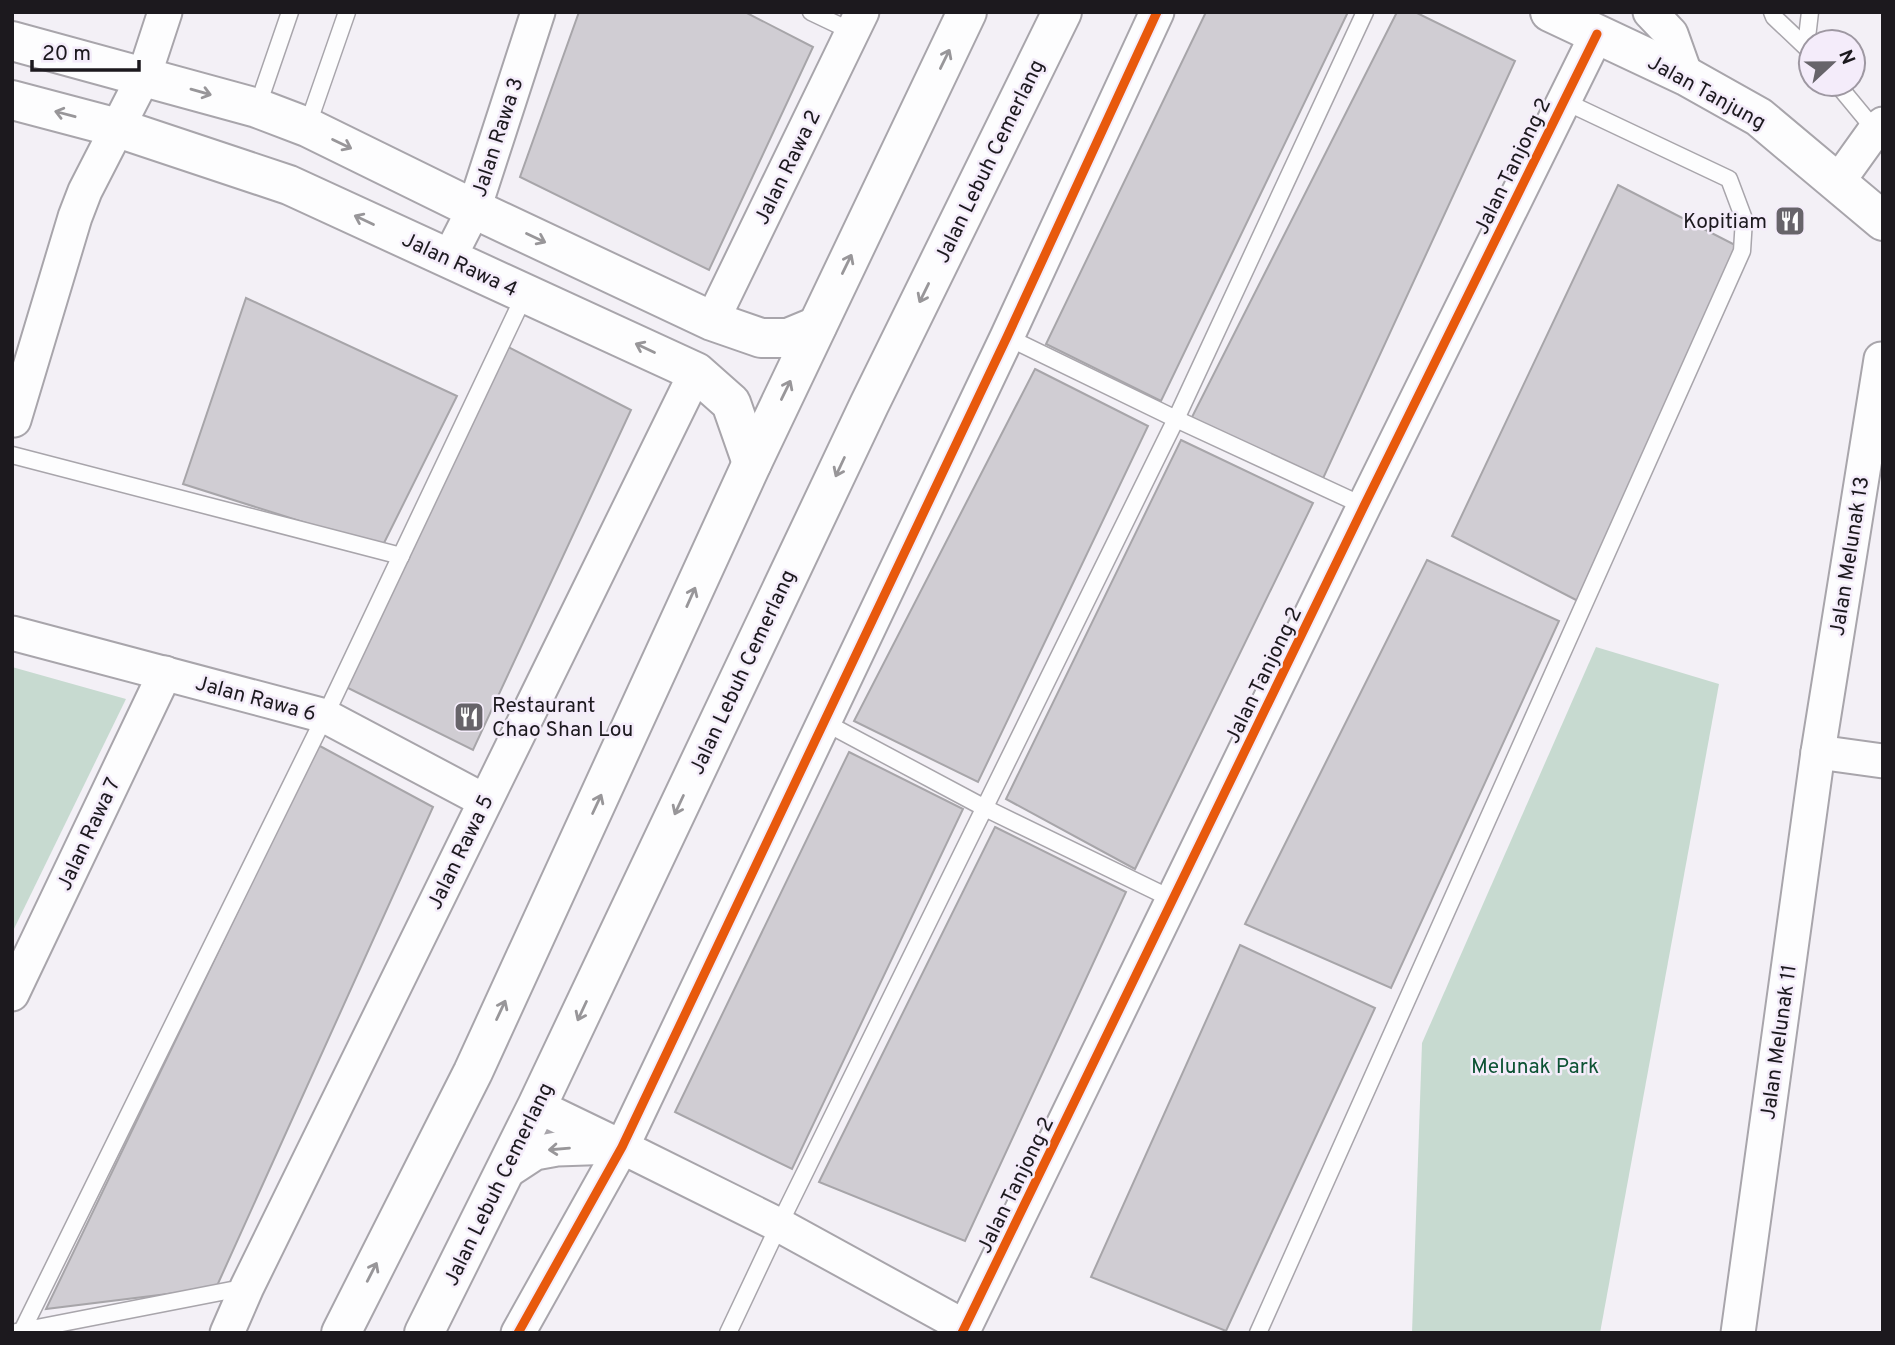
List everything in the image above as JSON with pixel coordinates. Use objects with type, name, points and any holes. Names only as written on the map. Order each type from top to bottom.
[{"type":"main road","points":[[341,1333],[479,1060],[752,463],[967,12]]},
{"type":"main road","name":"Jalan Lebuh Cemerlang","points":[[424,1333],[537,1106],[869,405],[1062,12]]},
{"type":"main road","name":"Jalan Tanjung","points":[[1550,12],[1686,76],[1759,117],[1883,221]]},
{"type":"main road","points":[[12,41],[257,107],[307,127],[712,321],[761,338],[788,338],[817,326]]},
{"type":"main road","name":"Jalan Rawa 4","points":[[12,100],[118,128],[289,185],[696,372],[731,403],[752,463]]},
{"type":"street","points":[[13,420],[75,217],[85,191],[144,76],[165,12]]},
{"type":"street","name":"Jalan Rawa 3","points":[[449,258],[474,209],[538,12]]},
{"type":"street","points":[[517,1333],[622,1146],[1007,337],[1157,12]]},
{"type":"street","points":[[1650,12],[1671,34],[1686,76]]},
{"type":"street","name":"Jalan Rawa 2","points":[[712,321],[857,22]]},
{"type":"street","name":"Jalan Tanjong 2","points":[[964,1330],[1364,506],[1597,34]]},
{"type":"street","points":[[1837,183],[1879,127]]},
{"type":"street","name":"Jalan Melunak 13","points":[[1818,752],[1881,359]]},
{"type":"street","name":"Jalan Rawa 5","points":[[227,1333],[247,1287],[696,372]]},
{"type":"street","name":"Jalan Rawa 6","points":[[12,633],[325,716],[485,801]]},
{"type":"street","name":"Jalan Rawa 7","points":[[12,994],[164,673]]},
{"type":"street","points":[[1818,752],[1883,761]]},
{"type":"street","name":"Jalan Melunak 11","points":[[1738,1333],[1818,752]]},
{"type":"street","points":[[537,1106],[779,1225],[964,1330]]},
{"type":"street","points":[[503,1174],[535,1153],[556,1149],[622,1146]]},
{"type":"lane","points":[[257,107],[290,12]]},
{"type":"lane","points":[[307,127],[347,12]]},
{"type":"lane","points":[[811,12],[857,22]]},
{"type":"lane","points":[[728,1333],[1176,419],[1365,12]]},
{"type":"lane","points":[[1772,12],[1797,39]]},
{"type":"lane","points":[[1851,98],[1879,127]]},
{"type":"lane","points":[[1258,1333],[1742,251],[1744,219],[1729,179],[1564,101]]},
{"type":"lane","points":[[17,1331],[325,716],[525,293]]},
{"type":"lane","points":[[1007,337],[1364,506]]},
{"type":"lane","points":[[12,455],[401,556]]},
{"type":"lane","points":[[824,722],[985,808],[1174,900]]},
{"type":"lane","points":[[17,1331],[247,1287]]},
{"type":"green space","name":"Melunak Park","points":[[1596,647],[1719,684],[1600,1333],[1412,1333],[1422,1043]]},
{"type":"green space","points":[[12,667],[126,699],[12,933]]},
{"type":"building","points":[[579,12],[745,12],[813,47],[709,270],[520,177]]},
{"type":"building","points":[[1206,12],[1348,12],[1161,401],[1046,344]]},
{"type":"building","points":[[1397,12],[1415,12],[1515,61],[1320,485],[1191,419]]},
{"type":"building","points":[[1618,185],[1737,246],[1580,602],[1452,536]]},
{"type":"building","points":[[246,298],[457,396],[382,547],[183,484]]},
{"type":"building","points":[[508,347],[631,410],[473,750],[344,686]]},
{"type":"building","points":[[1035,369],[1148,426],[978,782],[854,721]]},
{"type":"building","points":[[1181,440],[1313,503],[1135,869],[1006,799]]},
{"type":"building","points":[[1427,560],[1559,621],[1391,988],[1245,924]]},
{"type":"building","points":[[318,745],[433,807],[216,1288],[46,1309]]},
{"type":"building","points":[[849,752],[963,809],[792,1169],[675,1112]]},
{"type":"building","points":[[995,827],[1126,892],[965,1241],[819,1182]]},
{"type":"building","points":[[1240,945],[1375,1008],[1226,1331],[1091,1277]]},
{"type":"cycle path","points":[[518,1333],[622,1147],[1007,337],[1157,12]]},
{"type":"cycle path","points":[[962,1333],[1597,34]]},
{"type":"place","name":"Kopitiam","points":[[1790,221]]},
{"type":"place","name":"Restaurant Chao Shan Lou","points":[[469,717]]}]
